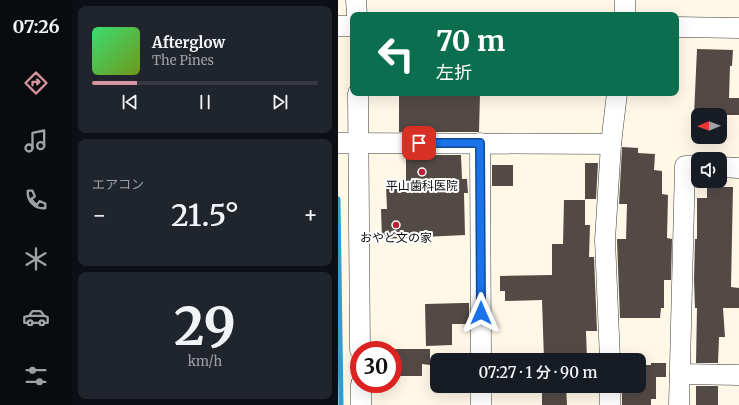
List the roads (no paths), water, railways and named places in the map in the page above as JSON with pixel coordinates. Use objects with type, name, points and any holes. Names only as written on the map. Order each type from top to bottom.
[{"type":"street","points":[[356,0],[357,12]]},
{"type":"street","points":[[625,0],[625,12]]},
{"type":"street","points":[[338,26],[350,26]]},
{"type":"street","points":[[679,28],[739,28]]},
{"type":"street","points":[[358,96],[360,341]]},
{"type":"street","points":[[610,353],[605,240],[611,144],[617,96]]},
{"type":"street","points":[[338,143],[611,144]]},
{"type":"street","points":[[480,143],[481,353]]},
{"type":"street","points":[[678,405],[685,166],[691,166]]},
{"type":"street","points":[[727,167],[739,168]]},
{"type":"street","points":[[680,374],[739,375]]},
{"type":"street","points":[[361,393],[361,405]]},
{"type":"street","points":[[481,393],[481,405]]},
{"type":"street","points":[[610,393],[610,405]]},
{"type":"waterway","points":[[338,199],[341,405]]},
{"type":"place","name":"平山歯科医院","points":[[422,172]]},
{"type":"place","name":"おやど文の家","points":[[396,225]]}]
